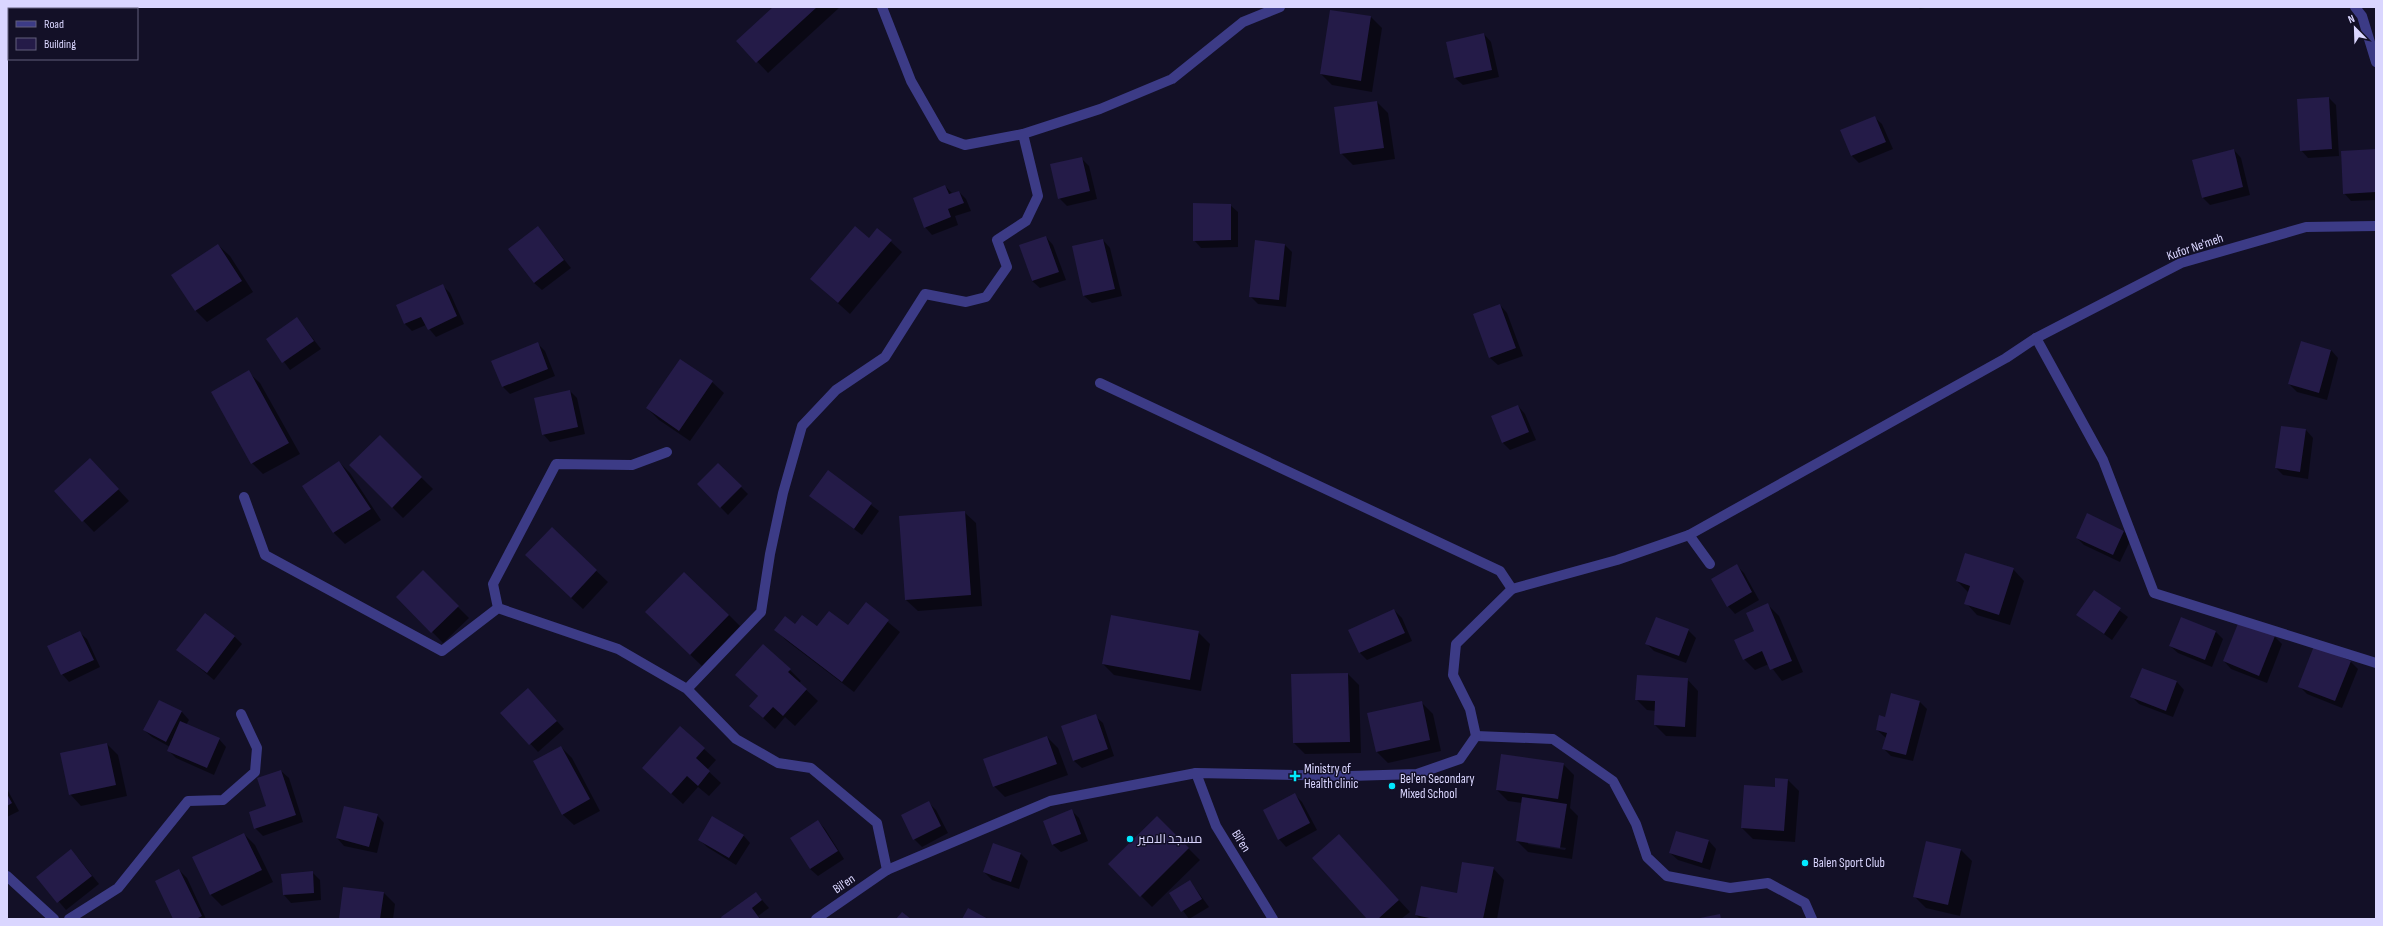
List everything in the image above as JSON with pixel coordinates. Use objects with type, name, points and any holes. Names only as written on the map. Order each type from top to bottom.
[{"type":"street","points":[[882,7],[911,81],[943,137],[964,145],[1023,134],[1100,109],[1172,79],[1243,22],[1280,7]]},
{"type":"street","points":[[2355,7],[2362,16],[2376,62]]},
{"type":"street","points":[[687,689],[761,612],[770,554],[781,501],[802,426],[836,390],[885,356],[925,294],[966,302],[986,297],[1007,267],[997,240],[1026,221],[1038,196],[1023,134]]},
{"type":"street","name":"Kufor Ne'meh","points":[[1512,589],[1617,560],[1689,535],[2006,358],[2036,338],[2181,263],[2306,227],[2376,226]]},
{"type":"street","points":[[2036,338],[2103,460],[2154,593],[2376,663]]},
{"type":"street","points":[[1100,383],[1500,571],[1512,589],[1456,644],[1453,675],[1470,709],[1476,736],[1553,739],[1613,781],[1636,824],[1647,857],[1667,876],[1730,888],[1768,883],[1805,903],[1812,919]]},
{"type":"street","points":[[498,608],[493,584],[556,464],[632,465],[667,452]]},
{"type":"street","points":[[244,497],[265,555],[442,651],[498,608]]},
{"type":"street","points":[[1689,535],[1710,564]]},
{"type":"street","points":[[498,608],[618,649],[687,689],[736,739],[778,762],[811,768],[877,823],[887,870]]},
{"type":"street","points":[[69,919],[118,888],[188,801],[223,800],[255,772],[257,748],[242,714]]},
{"type":"street","name":"Bil'en","points":[[816,919],[887,870],[1050,801],[1196,773],[1350,776],[1417,774],[1460,759],[1476,736]]},
{"type":"street","name":"Bil'en","points":[[1196,773],[1216,826],[1273,919]]},
{"type":"street","points":[[7,876],[54,919]]},
{"type":"green space","points":[[7,7],[25,7],[8,8],[7,48]]},
{"type":"building","points":[[773,7],[817,7],[756,63],[736,41]]},
{"type":"building","points":[[1330,10],[1371,16],[1361,81],[1320,74]]},
{"type":"building","points":[[1484,33],[1492,70],[1454,78],[1446,42]]},
{"type":"building","points":[[2329,97],[2332,149],[2300,151],[2297,99]]},
{"type":"building","points":[[1377,101],[1384,148],[1340,154],[1334,107]]},
{"type":"building","points":[[1875,116],[1886,142],[1851,156],[1840,130]]},
{"type":"building","points":[[2234,149],[2243,187],[2202,198],[2192,160]]},
{"type":"building","points":[[2376,149],[2376,192],[2343,194],[2341,151]]},
{"type":"building","points":[[1082,157],[1090,191],[1058,199],[1050,164]]},
{"type":"building","points":[[945,185],[949,194],[959,191],[964,203],[948,209],[951,217],[924,228],[913,198]]},
{"type":"building","points":[[1193,203],[1231,204],[1231,240],[1193,241]]},
{"type":"building","points":[[538,226],[564,260],[534,283],[508,249]]},
{"type":"building","points":[[855,226],[869,238],[877,228],[892,240],[838,303],[810,279]]},
{"type":"building","points":[[1046,236],[1059,272],[1032,281],[1019,245]]},
{"type":"building","points":[[1103,239],[1115,289],[1083,296],[1072,246]]},
{"type":"building","points":[[1255,240],[1285,244],[1279,300],[1249,297]]},
{"type":"building","points":[[218,244],[242,281],[195,311],[171,275]]},
{"type":"building","points":[[443,284],[457,316],[428,330],[421,317],[404,324],[396,305]]},
{"type":"building","points":[[1500,304],[1516,348],[1489,358],[1473,314]]},
{"type":"building","points":[[297,317],[314,341],[282,363],[266,339]]},
{"type":"building","points":[[2301,341],[2331,350],[2319,393],[2288,384]]},
{"type":"building","points":[[538,342],[548,369],[502,387],[491,361]]},
{"type":"building","points":[[680,359],[713,381],[679,431],[646,408]]},
{"type":"building","points":[[249,370],[289,443],[251,464],[211,392]]},
{"type":"building","points":[[570,390],[578,427],[542,435],[534,398]]},
{"type":"building","points":[[1518,405],[1529,432],[1502,443],[1491,416]]},
{"type":"building","points":[[2281,426],[2306,429],[2300,472],[2275,468]]},
{"type":"building","points":[[380,435],[422,477],[392,508],[349,465]]},
{"type":"building","points":[[90,458],[119,489],[82,522],[54,491]]},
{"type":"building","points":[[339,461],[371,509],[333,533],[302,486]]},
{"type":"building","points":[[718,463],[742,486],[720,508],[697,484]]},
{"type":"building","points":[[828,470],[872,503],[854,529],[809,496]]},
{"type":"building","points":[[965,511],[971,595],[905,600],[899,516]]},
{"type":"building","points":[[2087,513],[2124,531],[2113,555],[2076,538]]},
{"type":"building","points":[[552,527],[597,570],[571,598],[525,555]]},
{"type":"building","points":[[1965,553],[2014,568],[1999,615],[1964,604],[1970,586],[1956,581]]},
{"type":"building","points":[[1737,564],[1752,592],[1727,607],[1711,579]]},
{"type":"building","points":[[423,570],[459,606],[431,633],[396,597]]},
{"type":"building","points":[[684,572],[729,615],[690,655],[645,612]]},
{"type":"building","points":[[2094,590],[2121,608],[2104,634],[2076,615]]},
{"type":"building","points":[[866,602],[889,620],[842,682],[774,630],[785,616],[795,624],[802,615],[817,626],[829,611],[848,625]]},
{"type":"building","points":[[1768,603],[1792,661],[1770,670],[1762,651],[1743,660],[1734,640],[1754,631],[1746,613]]},
{"type":"building","points":[[1394,609],[1405,633],[1359,653],[1348,630]]},
{"type":"building","points":[[205,613],[235,636],[207,673],[176,650]]},
{"type":"building","points":[[1111,615],[1199,631],[1190,680],[1102,664]]},
{"type":"building","points":[[1656,617],[1689,629],[1679,656],[1645,644]]},
{"type":"building","points":[[2181,617],[2216,631],[2205,660],[2169,646]]},
{"type":"building","points":[[2239,621],[2275,636],[2259,676],[2223,661]]},
{"type":"building","points":[[80,631],[94,660],[61,675],[47,646]]},
{"type":"building","points":[[763,644],[791,669],[788,672],[807,689],[783,716],[773,707],[763,718],[749,706],[758,696],[735,675]]},
{"type":"building","points":[[2314,646],[2351,661],[2335,701],[2298,687]]},
{"type":"building","points":[[2142,668],[2177,681],[2166,711],[2130,697]]},
{"type":"building","points":[[1348,673],[1350,742],[1293,743],[1291,674]]},
{"type":"building","points":[[1637,675],[1688,678],[1685,727],[1654,725],[1655,701],[1635,700]]},
{"type":"building","points":[[528,688],[557,721],[529,745],[500,713]]},
{"type":"building","points":[[1891,693],[1920,701],[1906,755],[1882,749],[1887,733],[1876,730],[1879,715],[1885,717]]},
{"type":"building","points":[[159,700],[182,711],[166,742],[143,730]]},
{"type":"building","points":[[1422,701],[1430,740],[1376,752],[1367,713]]},
{"type":"building","points":[[1096,714],[1108,749],[1073,761],[1061,726]]},
{"type":"building","points":[[180,721],[220,738],[207,768],[167,751]]},
{"type":"building","points":[[680,726],[705,748],[696,758],[710,771],[698,786],[687,776],[671,794],[642,768]]},
{"type":"building","points":[[1047,736],[1057,764],[993,787],[983,759]]},
{"type":"building","points":[[107,743],[116,785],[69,795],[60,753]]},
{"type":"building","points":[[561,746],[590,799],[562,815],[533,761]]},
{"type":"building","points":[[1501,754],[1564,763],[1558,799],[1496,790]]},
{"type":"building","points":[[281,770],[296,815],[254,829],[249,812],[266,806],[257,778]]},
{"type":"building","points":[[1775,778],[1788,779],[1784,831],[1741,828],[1744,785],[1775,787]]},
{"type":"building","points":[[1295,793],[1310,823],[1278,840],[1263,810]]},
{"type":"building","points":[[7,794],[12,803],[7,806]]},
{"type":"building","points":[[1522,797],[1567,804],[1560,848],[1516,841]]},
{"type":"building","points":[[929,801],[941,826],[913,840],[901,815]]},
{"type":"building","points":[[344,806],[378,814],[369,847],[336,838]]},
{"type":"building","points":[[1072,809],[1081,834],[1052,845],[1043,821]]},
{"type":"building","points":[[712,816],[744,835],[729,858],[698,840]]},
{"type":"building","points":[[1157,816],[1189,848],[1140,897],[1108,864]]},
{"type":"building","points":[[818,820],[838,851],[810,869],[790,838]]},
{"type":"building","points":[[1676,831],[1709,840],[1702,863],[1669,853]]},
{"type":"building","points":[[244,833],[262,870],[210,895],[192,857]]},
{"type":"building","points":[[1339,834],[1399,900],[1378,919],[1367,919],[1312,858]]},
{"type":"building","points":[[1926,841],[1961,849],[1948,905],[1913,897]]},
{"type":"building","points":[[993,843],[1021,853],[1011,882],[983,872]]},
{"type":"building","points":[[71,849],[92,876],[57,903],[36,877]]},
{"type":"building","points":[[1462,862],[1494,867],[1483,919],[1434,919],[1415,915],[1421,886],[1457,893]]},
{"type":"building","points":[[179,869],[202,916],[196,919],[173,919],[155,881]]},
{"type":"building","points":[[313,871],[314,893],[283,895],[281,874]]},
{"type":"building","points":[[1190,880],[1202,899],[1181,912],[1169,893]]},
{"type":"building","points":[[343,887],[384,892],[380,919],[339,919]]},
{"type":"building","points":[[756,892],[762,900],[752,908],[760,919],[722,919],[721,917]]},
{"type":"building","points":[[968,908],[988,919],[962,919]]},
{"type":"building","points":[[902,912],[911,919],[896,919]]},
{"type":"building","points":[[1720,914],[1721,919],[1700,919],[1700,918]]},
{"type":"place","name":"Ministry of Health clinic","points":[[1295,776]]},
{"type":"place","name":"Bel'en Secondary Mixed School","points":[[1392,786]]},
{"type":"place","name":"مسجد الامير","points":[[1130,839]]},
{"type":"place","name":"Balen Sport Club","points":[[1805,863]]}]
